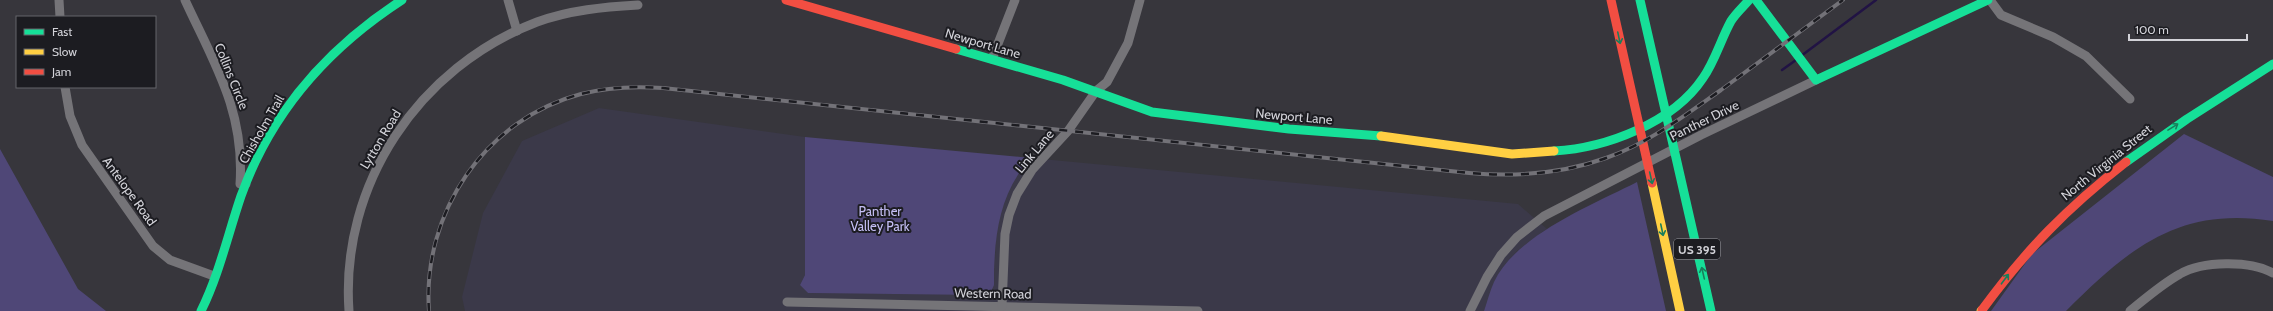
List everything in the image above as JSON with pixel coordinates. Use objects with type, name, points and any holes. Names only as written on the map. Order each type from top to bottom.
[{"type":"main road","name":"Chisholm Trail","points":[[201,311],[246,184],[261,148],[277,120],[310,76],[345,41],[365,24],[402,0]]},
{"type":"main road","name":"Newport Lane","points":[[786,0],[803,3],[992,59],[1096,91],[1152,112],[1221,121],[1383,136],[1512,154],[1536,154],[1580,149],[1605,143],[1624,136],[1673,110],[1703,78],[1732,20],[1750,0]]},
{"type":"main road","name":"US 395","points":[[1611,0],[1680,311]]},
{"type":"main road","name":"US 395","points":[[1640,0],[1711,311]]},
{"type":"main road","points":[[1756,0],[1816,80]]},
{"type":"main road","name":"Panther Drive","points":[[1816,80],[1871,56],[1922,29],[1969,10],[1989,0]]},
{"type":"main road","name":"North Virginia Street","points":[[1981,311],[2009,273],[2052,225],[2096,184],[2152,140],[2273,64]]},
{"type":"street","points":[[59,0],[60,16]]},
{"type":"street","name":"Collins Circle","points":[[185,0],[233,108],[240,144],[240,184],[246,184]]},
{"type":"street","points":[[508,0],[517,31]]},
{"type":"street","points":[[992,59],[1015,0]]},
{"type":"street","name":"Link Lane","points":[[1002,306],[1005,234],[1015,199],[1032,170],[1068,130],[1096,91],[1107,82],[1128,43],[1140,0]]},
{"type":"street","name":"Panther Drive","points":[[1989,0],[2001,15],[2053,37],[2086,56],[2130,99]]},
{"type":"street","name":"Lytton Road","points":[[349,311],[348,274],[355,227],[371,180],[394,136],[422,99],[456,67],[476,53],[517,31],[539,22],[583,10],[638,5]]},
{"type":"street","name":"Panther Drive","points":[[1470,311],[1487,277],[1501,255],[1521,233],[1544,216],[1701,135],[1816,80]]},
{"type":"street","name":"Antelope Road","points":[[65,88],[70,116],[82,145],[153,246],[170,260],[214,276]]},
{"type":"street","points":[[2130,311],[2151,293],[2181,273],[2211,264],[2244,264],[2273,273]]},
{"type":"street","name":"Western Road","points":[[787,302],[1198,311]]},
{"type":"shaded area","points":[[599,108],[805,137],[805,275],[800,285],[808,293],[935,294],[994,285],[996,234],[999,216],[1006,195],[1016,177],[1031,158],[1518,204],[1547,229],[1517,251],[1495,281],[1484,311],[465,311],[462,297],[483,213],[522,141]]},
{"type":"green space","points":[[2184,134],[2273,177],[2273,221],[2240,218],[2210,220],[2183,226],[2158,237],[2134,251],[2089,288],[2066,311],[1991,311],[2032,254]]},
{"type":"green space","name":"Panther Valley Park","points":[[805,137],[1031,158],[1011,186],[1000,217],[995,250],[994,285],[991,291],[982,295],[808,293],[800,285],[805,275]]},
{"type":"green space","points":[[0,149],[78,289],[106,311],[0,311]]},
{"type":"green space","points":[[1637,182],[1666,311],[1484,311],[1494,282],[1505,265],[1519,250],[1557,223]]},
{"type":"waterway","points":[[1801,56],[1876,0]]},
{"type":"waterway","points":[[1782,70],[1796,60]]},
{"type":"railway","points":[[429,311],[430,275],[436,239],[449,206],[466,175],[489,148],[516,125],[547,106],[581,94],[622,88],[663,88],[1469,173],[1504,175],[1539,173],[1573,168],[1606,158],[1652,137],[1721,90],[1843,0]]},
{"type":"traffic: fast","points":[[201,311],[213,283],[241,196],[253,165],[268,137],[305,84],[326,61],[350,39],[402,0]]},
{"type":"traffic: fast","points":[[1640,0],[1711,311]]},
{"type":"traffic: fast","points":[[1554,151],[1595,145],[1616,138],[1637,130],[1674,108],[1690,94],[1703,78],[1731,21],[1749,0]]},
{"type":"traffic: fast","points":[[1756,0],[1816,80],[1988,0]]},
{"type":"traffic: fast","points":[[956,49],[1063,80],[1152,112],[1289,129],[1381,136]]},
{"type":"traffic: fast","points":[[2126,162],[2187,119],[2273,64]]},
{"type":"traffic: slow","points":[[1381,136],[1512,154],[1554,151]]},
{"type":"traffic: slow","points":[[1652,183],[1680,311]]},
{"type":"traffic: jam","points":[[786,0],[956,49]]},
{"type":"traffic: jam","points":[[1611,0],[1652,183]]},
{"type":"traffic: jam","points":[[1982,310],[1998,288],[2048,231],[2085,196],[2126,162]]}]
